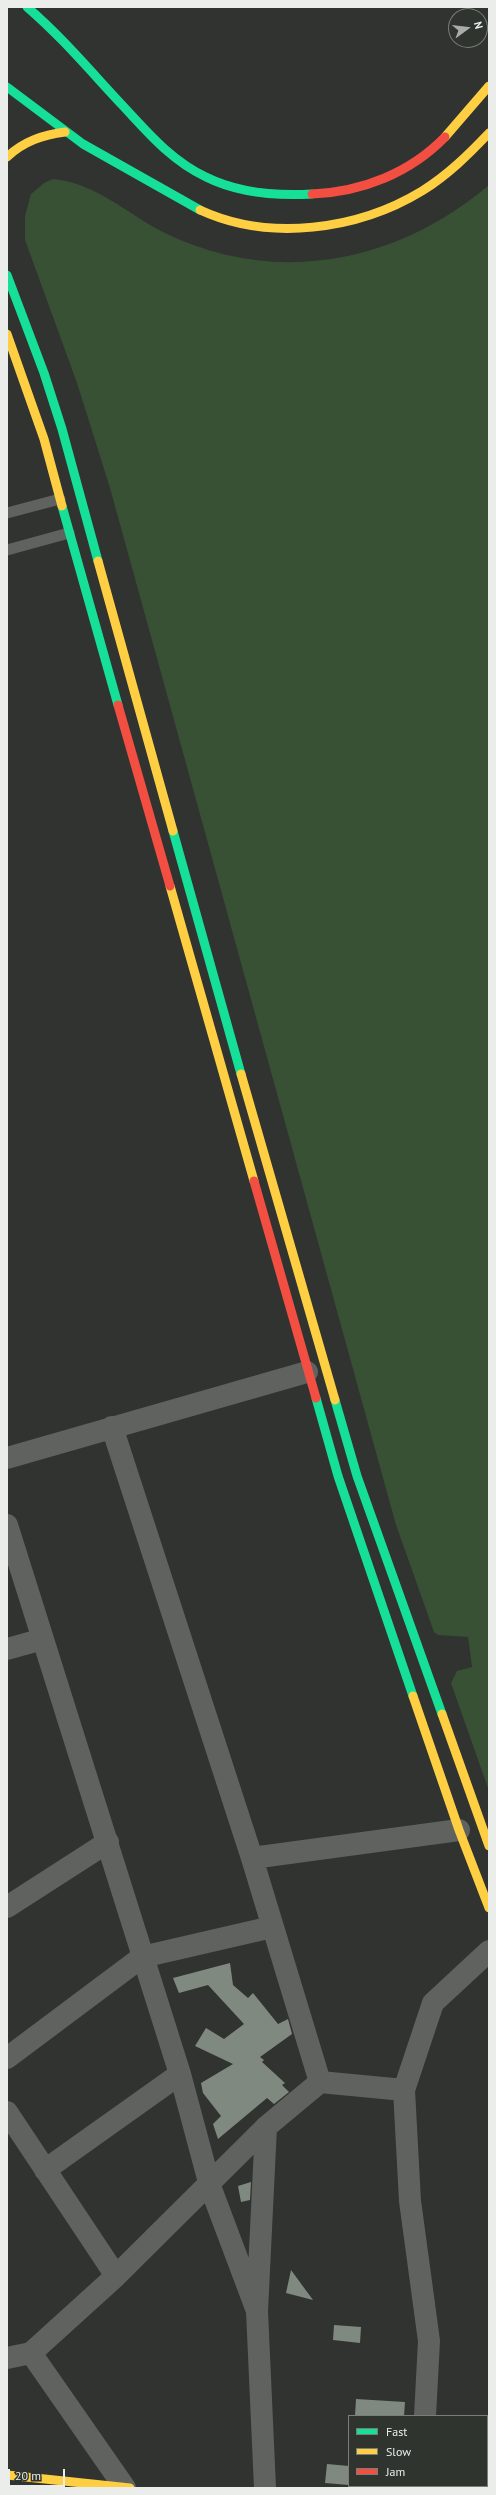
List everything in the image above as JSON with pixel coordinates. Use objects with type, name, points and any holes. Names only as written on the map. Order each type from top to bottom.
[{"type":"main road","points":[[27,7],[50,27],[161,147],[178,161],[214,181],[259,192],[314,194],[344,190],[373,183],[402,170],[423,157],[489,86]]},
{"type":"main road","points":[[7,87],[65,132],[180,200],[203,211],[248,226],[272,228],[342,220],[380,209],[412,196],[451,169],[489,132]]},
{"type":"main road","points":[[7,157],[29,140],[47,134],[65,132]]},
{"type":"main road","points":[[7,275],[44,373],[62,430],[232,1045],[356,1476],[489,1846]]},
{"type":"main road","points":[[7,334],[44,439],[69,533],[308,1372],[371,1576],[459,1830],[489,1908]]},
{"type":"main road","points":[[7,2475],[130,2488]]},
{"type":"street","points":[[7,1458],[112,1426],[308,1372]]},
{"type":"street","points":[[112,1426],[252,1858],[320,2082]]},
{"type":"street","points":[[7,1525],[180,2074],[210,2186],[257,2311]]},
{"type":"street","points":[[7,1649],[43,1639]]},
{"type":"street","points":[[252,1858],[459,1830]]},
{"type":"street","points":[[8,1903],[108,1842]]},
{"type":"street","points":[[7,2058],[142,1957],[272,1927]]},
{"type":"street","points":[[425,2415],[429,2341],[410,2201],[404,2090],[432,2003],[489,1951]]},
{"type":"street","points":[[45,2170],[180,2074]]},
{"type":"street","points":[[7,2358],[31,2353],[116,2276],[210,2186],[266,2127],[320,2082],[404,2090]]},
{"type":"street","points":[[7,2112],[116,2276]]},
{"type":"street","points":[[265,2488],[257,2311],[266,2127]]},
{"type":"street","points":[[31,2353],[125,2488]]},
{"type":"lane","points":[[7,513],[60,499]]},
{"type":"lane","points":[[7,550],[69,533]]},
{"type":"green space","points":[[53,179],[83,186],[110,200],[163,232],[205,249],[248,259],[290,262],[333,259],[374,249],[414,233],[453,212],[489,185],[489,1791],[451,1683],[457,1671],[472,1667],[468,1637],[438,1635],[434,1632],[396,1525],[110,488],[77,383],[25,240],[25,216],[31,194],[44,183]]},
{"type":"building","points":[[230,1963],[233,1985],[248,1998],[253,1993],[278,2024],[288,2019],[292,2034],[260,2057],[264,2060],[262,2062],[285,2083],[282,2085],[289,2092],[274,2104],[267,2098],[218,2139],[213,2124],[221,2116],[203,2093],[201,2083],[233,2064],[195,2046],[206,2028],[224,2039],[244,2024],[208,1985],[179,1993],[173,1978]]},
{"type":"building","points":[[251,2182],[250,2200],[241,2202],[238,2186]]},
{"type":"building","points":[[291,2270],[313,2300],[286,2293]]},
{"type":"building","points":[[334,2325],[361,2327],[360,2343],[333,2340]]},
{"type":"building","points":[[356,2399],[405,2402],[404,2415],[355,2415]]},
{"type":"building","points":[[327,2464],[348,2466],[348,2485],[325,2483]]},
{"type":"traffic: fast","points":[[27,7],[65,43],[152,137],[172,155],[194,171],[231,187],[244,190],[272,194],[312,194]]},
{"type":"traffic: fast","points":[[7,87],[83,144],[200,210]]},
{"type":"traffic: fast","points":[[7,275],[44,373],[62,429],[98,561]]},
{"type":"traffic: fast","points":[[62,506],[118,705]]},
{"type":"traffic: fast","points":[[173,831],[241,1074]]},
{"type":"traffic: fast","points":[[316,1398],[338,1476],[413,1696]]},
{"type":"traffic: fast","points":[[335,1400],[357,1476],[442,1714]]},
{"type":"traffic: slow","points":[[445,137],[489,86]]},
{"type":"traffic: slow","points":[[7,157],[13,151],[27,143],[49,135],[65,132]]},
{"type":"traffic: slow","points":[[200,210],[227,220],[255,226],[284,228],[313,227],[342,223],[370,215],[397,204],[432,185],[466,156],[489,133]]},
{"type":"traffic: slow","points":[[7,334],[44,439],[62,506]]},
{"type":"traffic: slow","points":[[98,561],[173,831]]},
{"type":"traffic: slow","points":[[170,886],[254,1181]]},
{"type":"traffic: slow","points":[[241,1074],[335,1400]]},
{"type":"traffic: slow","points":[[413,1696],[459,1830],[489,1908]]},
{"type":"traffic: slow","points":[[442,1714],[489,1846]]},
{"type":"traffic: slow","points":[[7,2475],[130,2488]]},
{"type":"traffic: jam","points":[[312,194],[349,189],[367,185],[384,178],[416,161],[445,137]]},
{"type":"traffic: jam","points":[[118,705],[170,886]]},
{"type":"traffic: jam","points":[[254,1181],[316,1398]]}]
